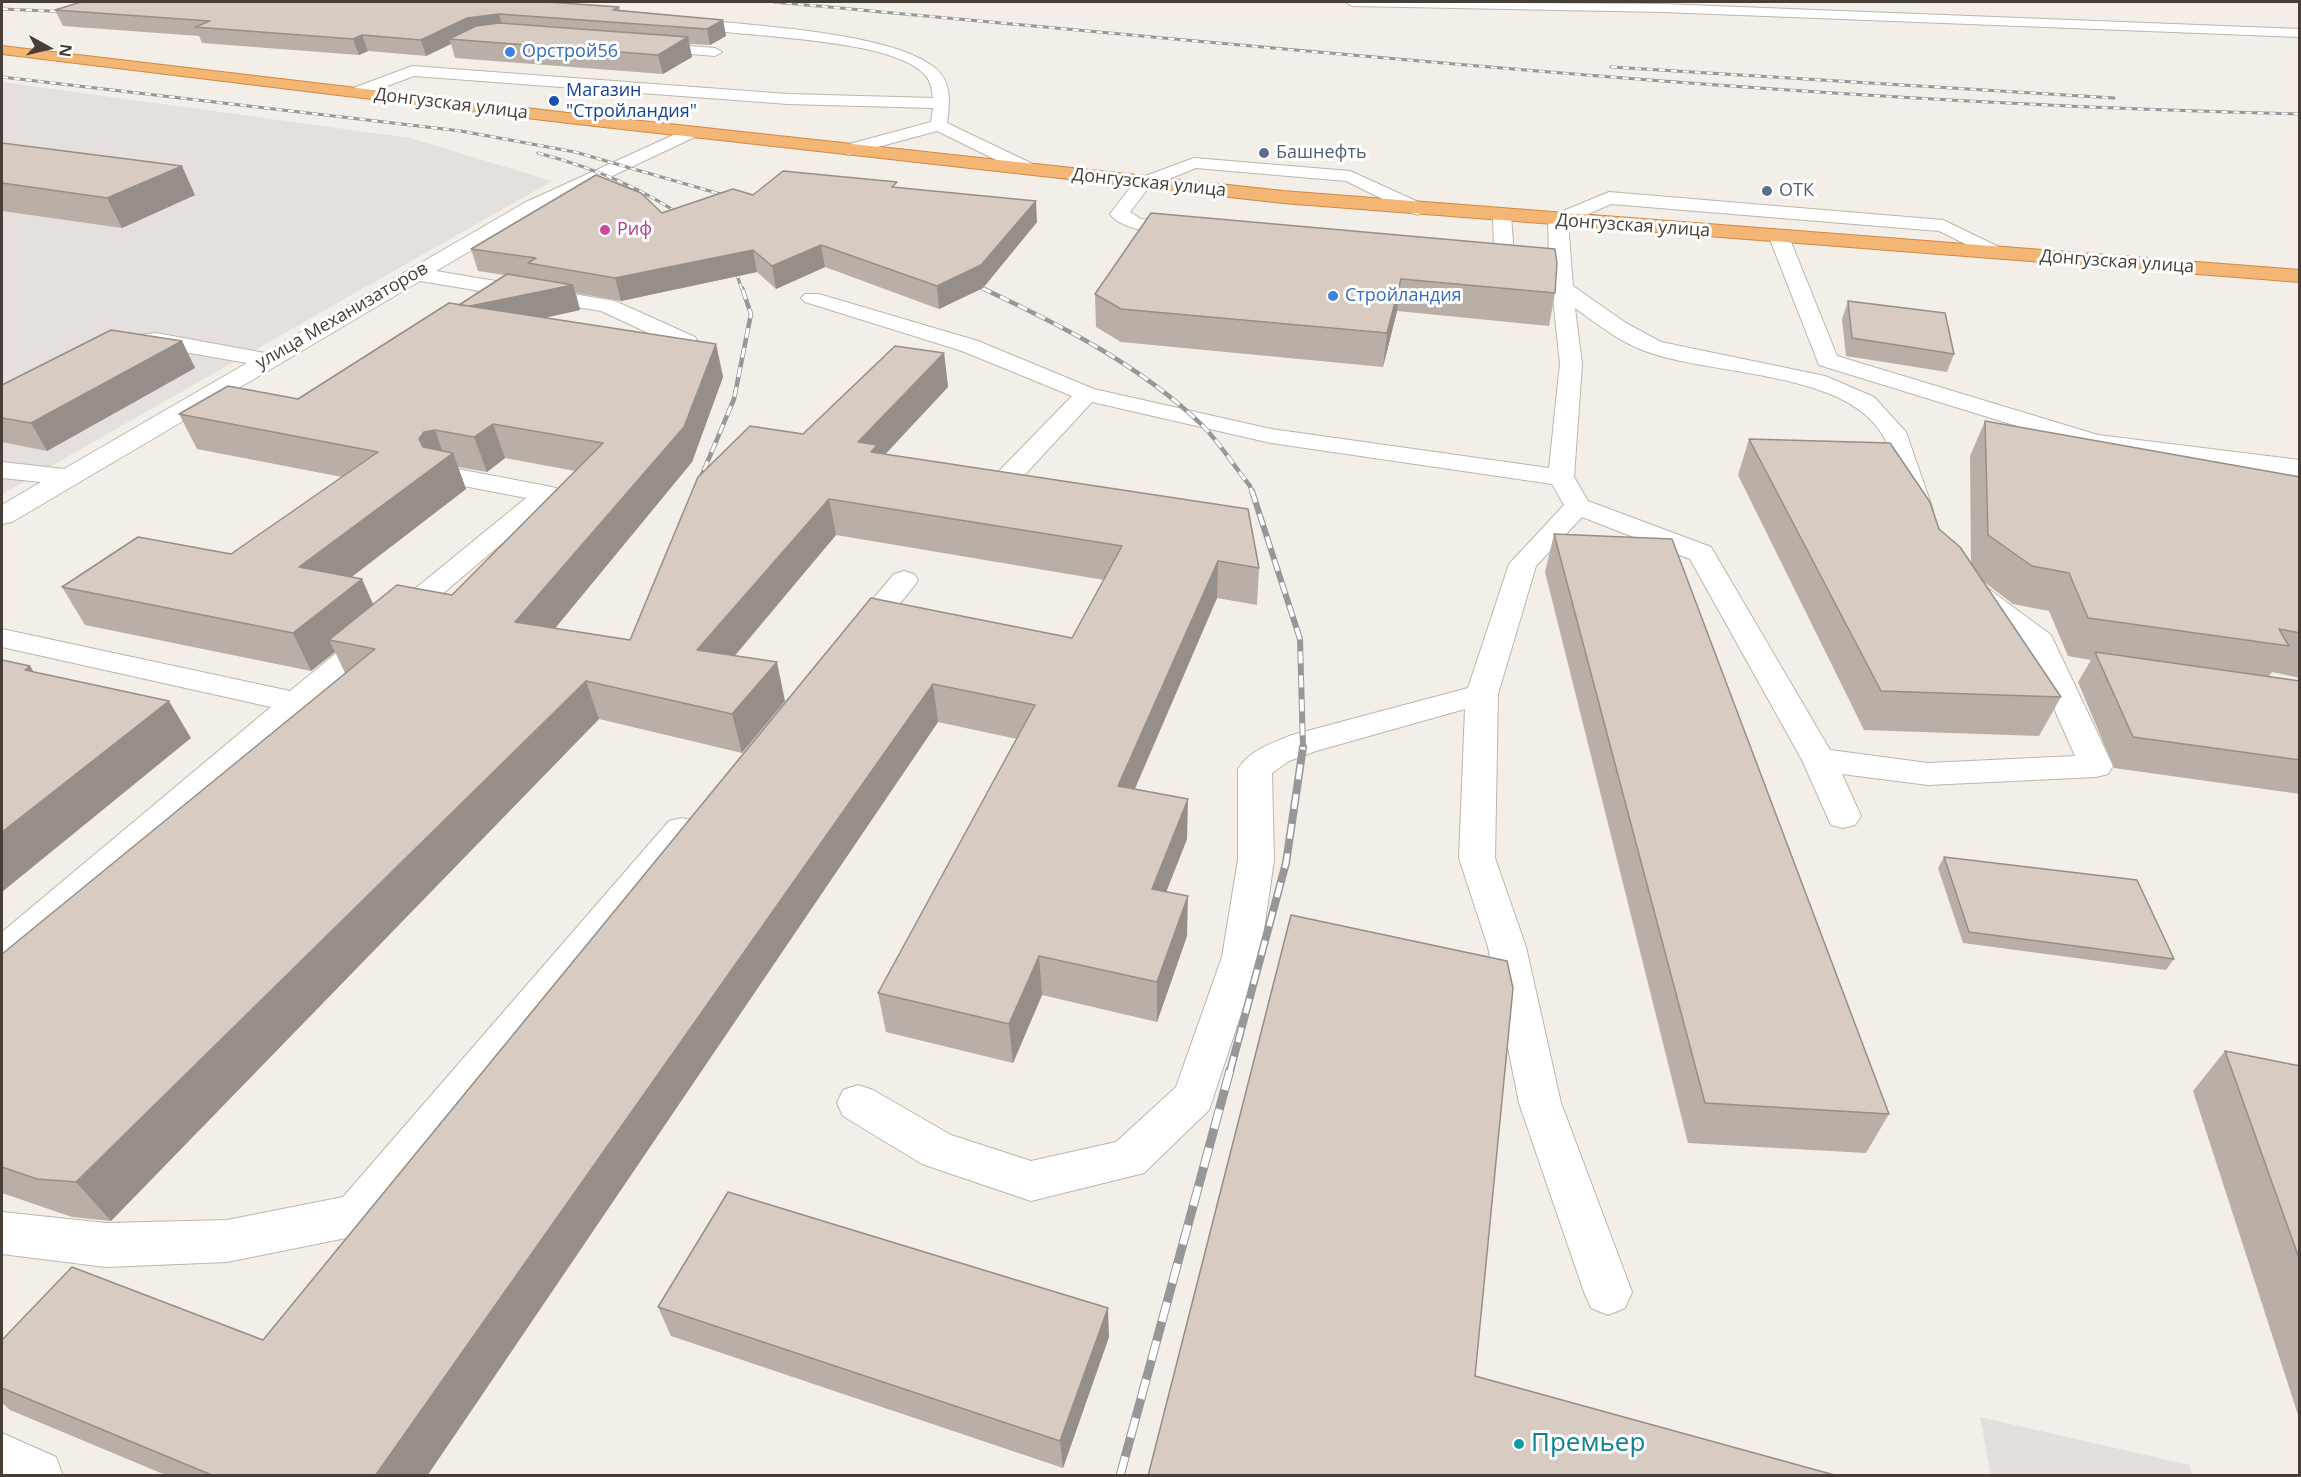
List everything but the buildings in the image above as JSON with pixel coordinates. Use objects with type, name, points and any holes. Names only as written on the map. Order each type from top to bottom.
[{"type":"highway","name":"Донгузская улица","points":[[2,50],[354,93],[1143,183],[1502,216],[2300,276]]},
{"type":"street","points":[[1352,2],[1663,8],[2300,33]]},
{"type":"street","points":[[663,20],[876,47],[913,59],[932,72],[938,83],[942,103],[939,125]]},
{"type":"street","points":[[633,46],[715,52]]},
{"type":"street","points":[[354,93],[412,71],[443,56]]},
{"type":"street","points":[[412,71],[777,98],[942,103]]},
{"type":"street","points":[[848,150],[939,125],[1031,170]]},
{"type":"street","name":"улица Механизаторов","points":[[2,516],[533,206],[691,132]]},
{"type":"street","points":[[1208,230],[1137,224],[1119,214],[1143,183],[1194,163],[1350,176],[1418,209]]},
{"type":"street","points":[[1608,1292],[1540,1103],[1507,947],[1477,858],[1482,694],[1523,564],[1570,491],[1570,364],[1558,220],[1609,198],[1943,226],[1994,252]]},
{"type":"street","points":[[1457,251],[1504,255],[1502,216]]},
{"type":"street","points":[[1779,237],[1827,360],[2095,442],[2300,468]]},
{"type":"street","points":[[415,274],[499,286],[607,306],[687,342]]},
{"type":"street","points":[[1563,289],[1596,315],[1631,337],[1654,347],[1817,381],[1866,402],[1894,432],[1928,532]]},
{"type":"street","points":[[812,298],[970,346],[1087,394],[1271,436],[1398,456],[1570,491],[1701,553],[1819,760],[1843,816]]},
{"type":"street","points":[[118,344],[156,340],[266,360]]},
{"type":"street","points":[[1010,475],[1087,394]]},
{"type":"street","points":[[2,470],[68,477]]},
{"type":"street","points":[[2,954],[296,702],[547,494],[447,475]]},
{"type":"street","points":[[1819,760],[1928,774],[2096,766],[2040,642],[1948,572]]},
{"type":"street","points":[[837,662],[904,580]]},
{"type":"street","points":[[7,645],[296,702]]},
{"type":"street","points":[[2050,666],[2086,671]]},
{"type":"street","points":[[858,1103],[938,1150],[1031,1181],[1128,1159],[1194,1097],[1241,957],[1256,860],[1255,769],[1277,753],[1304,743],[1482,694]]},
{"type":"street","points":[[2,1233],[106,1245],[227,1240],[356,1215],[687,824],[704,808]]},
{"type":"street","points":[[2,1459],[36,1476]]},
{"type":"shaded area","points":[[2,82],[410,138],[552,181],[2,494]]},
{"type":"shaded area","points":[[1980,1417],[2189,1465],[2192,1475],[1991,1475]]},
{"type":"railway","points":[[774,2],[1345,55],[1727,86],[2109,108],[2300,114]]},
{"type":"railway","points":[[2,9],[73,12]]},
{"type":"railway","points":[[1611,67],[2114,98]]},
{"type":"railway","points":[[2,77],[461,131],[575,152],[734,198]]},
{"type":"railway","points":[[538,153],[577,165],[635,188],[688,220]]},
{"type":"railway","points":[[729,263],[735,269],[742,290]]},
{"type":"railway","points":[[968,282],[985,290]]},
{"type":"railway","points":[[696,489],[734,399],[751,314],[742,288]]},
{"type":"railway","points":[[982,288],[1098,348],[1152,383],[1209,432],[1250,486],[1252,493]]},
{"type":"railway","points":[[1252,491],[1300,639],[1303,747]]},
{"type":"railway","points":[[1230,1071],[1286,863],[1303,747]]},
{"type":"railway","points":[[1120,1476],[1230,1070]]},
{"type":"place","name":"Орстрой56","points":[[510,52]]},
{"type":"place","name":"Магазин \"Стройландия\"","points":[[554,101]]},
{"type":"place","name":"Башнефть","points":[[1264,153]]},
{"type":"place","name":"ОТК","points":[[1767,191]]},
{"type":"place","name":"Риф","points":[[605,230]]},
{"type":"place","name":"Стройландия","points":[[1333,296]]},
{"type":"place","name":"Премьер","points":[[1519,1444]]}]
